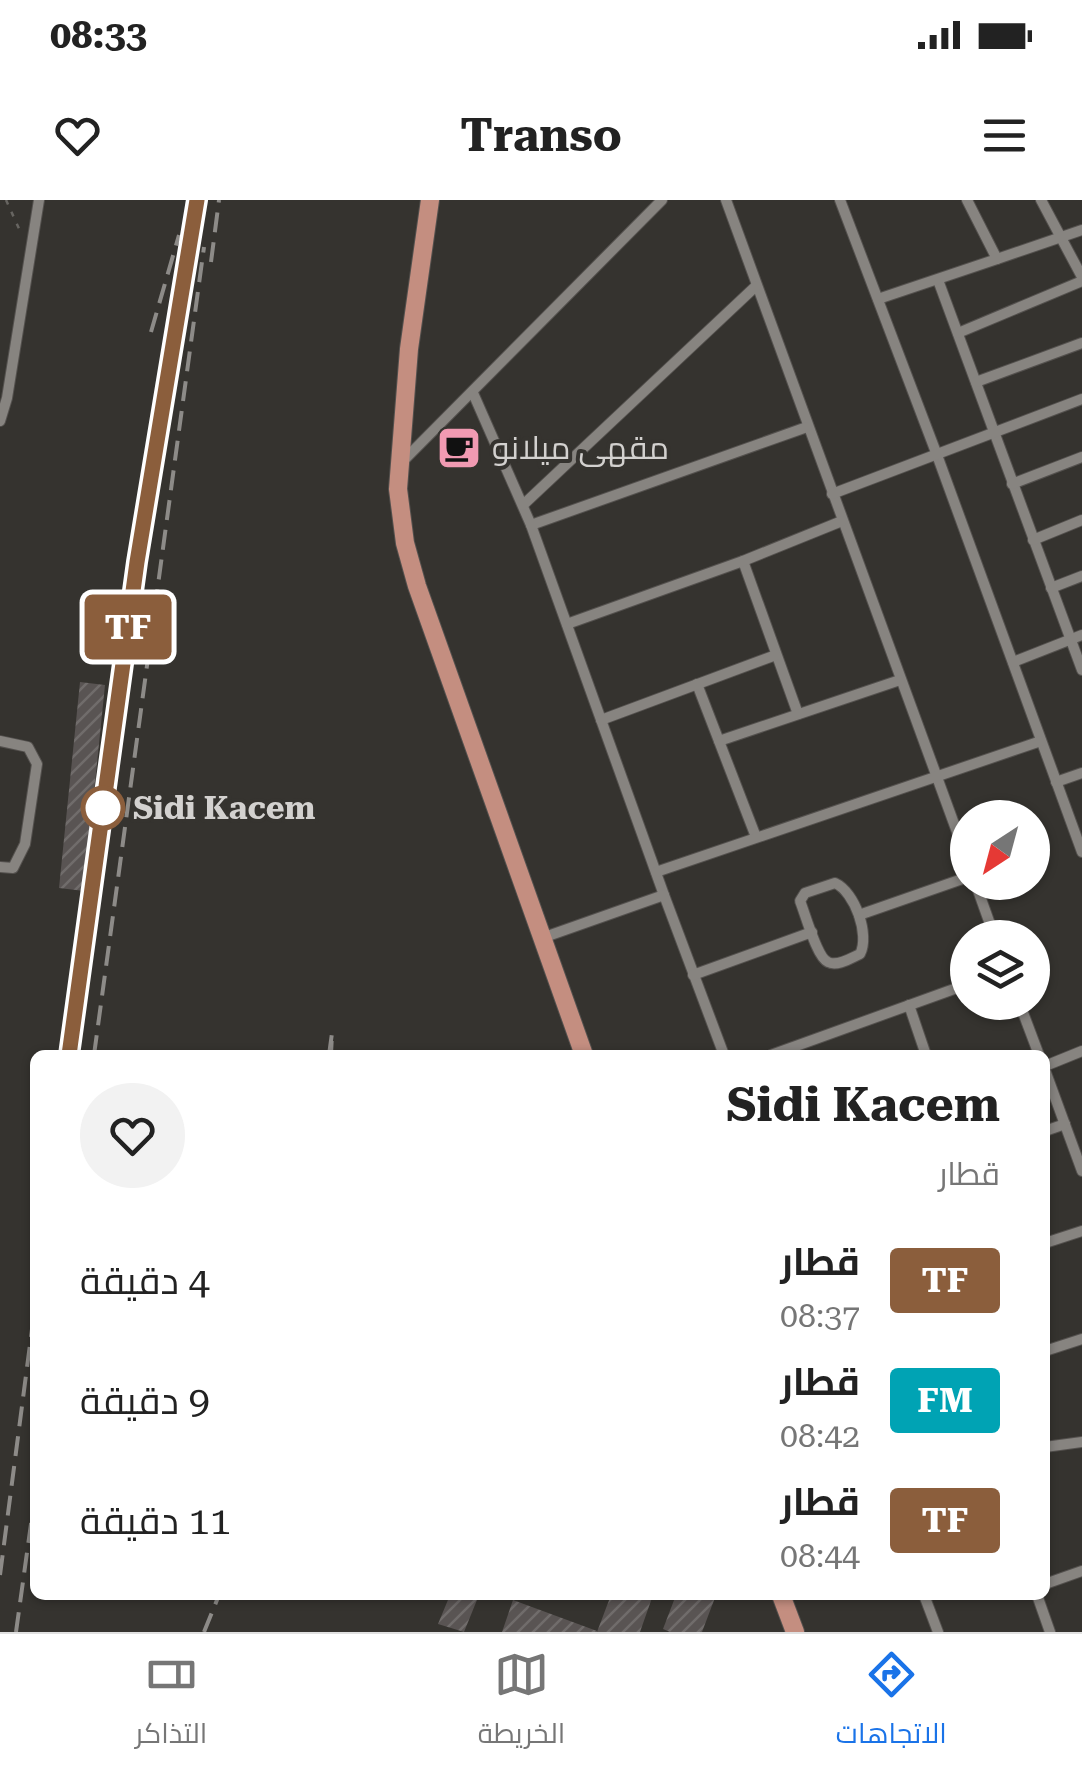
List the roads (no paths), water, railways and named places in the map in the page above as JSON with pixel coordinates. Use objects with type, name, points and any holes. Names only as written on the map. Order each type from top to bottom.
[{"type":"main road","points":[[430,200],[409,349],[398,504],[414,576],[582,1050]]},
{"type":"main road","points":[[783,1600],[795,1632]]},
{"type":"street","points":[[0,421],[8,398],[39,200]]},
{"type":"street","points":[[399,465],[662,200]]},
{"type":"street","points":[[726,200],[950,814]]},
{"type":"street","points":[[841,200],[1082,852]]},
{"type":"street","points":[[967,200],[997,259]]},
{"type":"street","points":[[958,333],[1082,279],[1040,200]]},
{"type":"street","points":[[878,299],[1082,230]]},
{"type":"street","points":[[938,280],[1051,588],[1076,637],[1082,670]]},
{"type":"street","points":[[523,505],[756,286]]},
{"type":"street","points":[[976,382],[1082,343]]},
{"type":"street","points":[[473,393],[531,525],[722,1050]]},
{"type":"street","points":[[832,494],[1082,400]]},
{"type":"street","points":[[531,525],[807,427]]},
{"type":"street","points":[[1012,484],[1082,457]]},
{"type":"street","points":[[1033,540],[1082,520]]},
{"type":"street","points":[[567,624],[842,521]]},
{"type":"street","points":[[743,561],[798,714]]},
{"type":"street","points":[[1051,588],[1082,576]]},
{"type":"street","points":[[1013,662],[1076,637]]},
{"type":"street","points":[[601,720],[776,654]]},
{"type":"street","points":[[719,742],[900,680]]},
{"type":"street","points":[[697,684],[756,837]]},
{"type":"street","points":[[0,740],[28,746],[37,764],[26,844],[13,868],[0,867]]},
{"type":"street","points":[[656,872],[1042,741]]},
{"type":"street","points":[[1056,782],[1082,773]]},
{"type":"street","points":[[858,915],[950,883]]},
{"type":"street","points":[[831,884],[844,888],[864,936],[858,956],[830,963],[823,959],[812,932],[801,899],[806,893],[831,884]]},
{"type":"street","points":[[541,938],[664,895]]},
{"type":"street","points":[[693,975],[812,932]]},
{"type":"street","points":[[785,1050],[950,990]]},
{"type":"street","points":[[908,1005],[924,1050]]},
{"type":"street","points":[[1026,1020],[1037,1050]]},
{"type":"street","points":[[1050,1066],[1082,1051]]},
{"type":"street","points":[[1050,1082],[1082,1171]]},
{"type":"street","points":[[1050,1129],[1065,1124]]},
{"type":"street","points":[[1050,1241],[1082,1230]]},
{"type":"street","points":[[1050,1349],[1082,1338]]},
{"type":"street","points":[[1050,1445],[1082,1442]]},
{"type":"street","points":[[1050,1582],[1082,1571]]},
{"type":"street","points":[[926,1600],[938,1632]]},
{"type":"street","points":[[1039,1600],[1050,1632]]},
{"type":"railway","points":[[70,1050],[137,563],[197,200]]},
{"type":"railway","points":[[211,262],[219,200]]},
{"type":"railway","points":[[151,332],[179,235]]},
{"type":"railway","points":[[95,1050],[204,247]]},
{"type":"railway","points":[[330,1050],[332,1033],[331,1050]]},
{"type":"railway","points":[[0,1575],[30,1344]]},
{"type":"railway","points":[[16,1632],[30,1531]]},
{"type":"railway","points":[[204,1632],[217,1600]]},
{"type":"train","name":"TF","points":[[70,1050],[137,562],[197,200]]},
{"type":"place","name":"مقهى ميلانو","points":[[459,448]]},
{"type":"place","name":"Sidi Kacem","points":[[103,808]]}]
